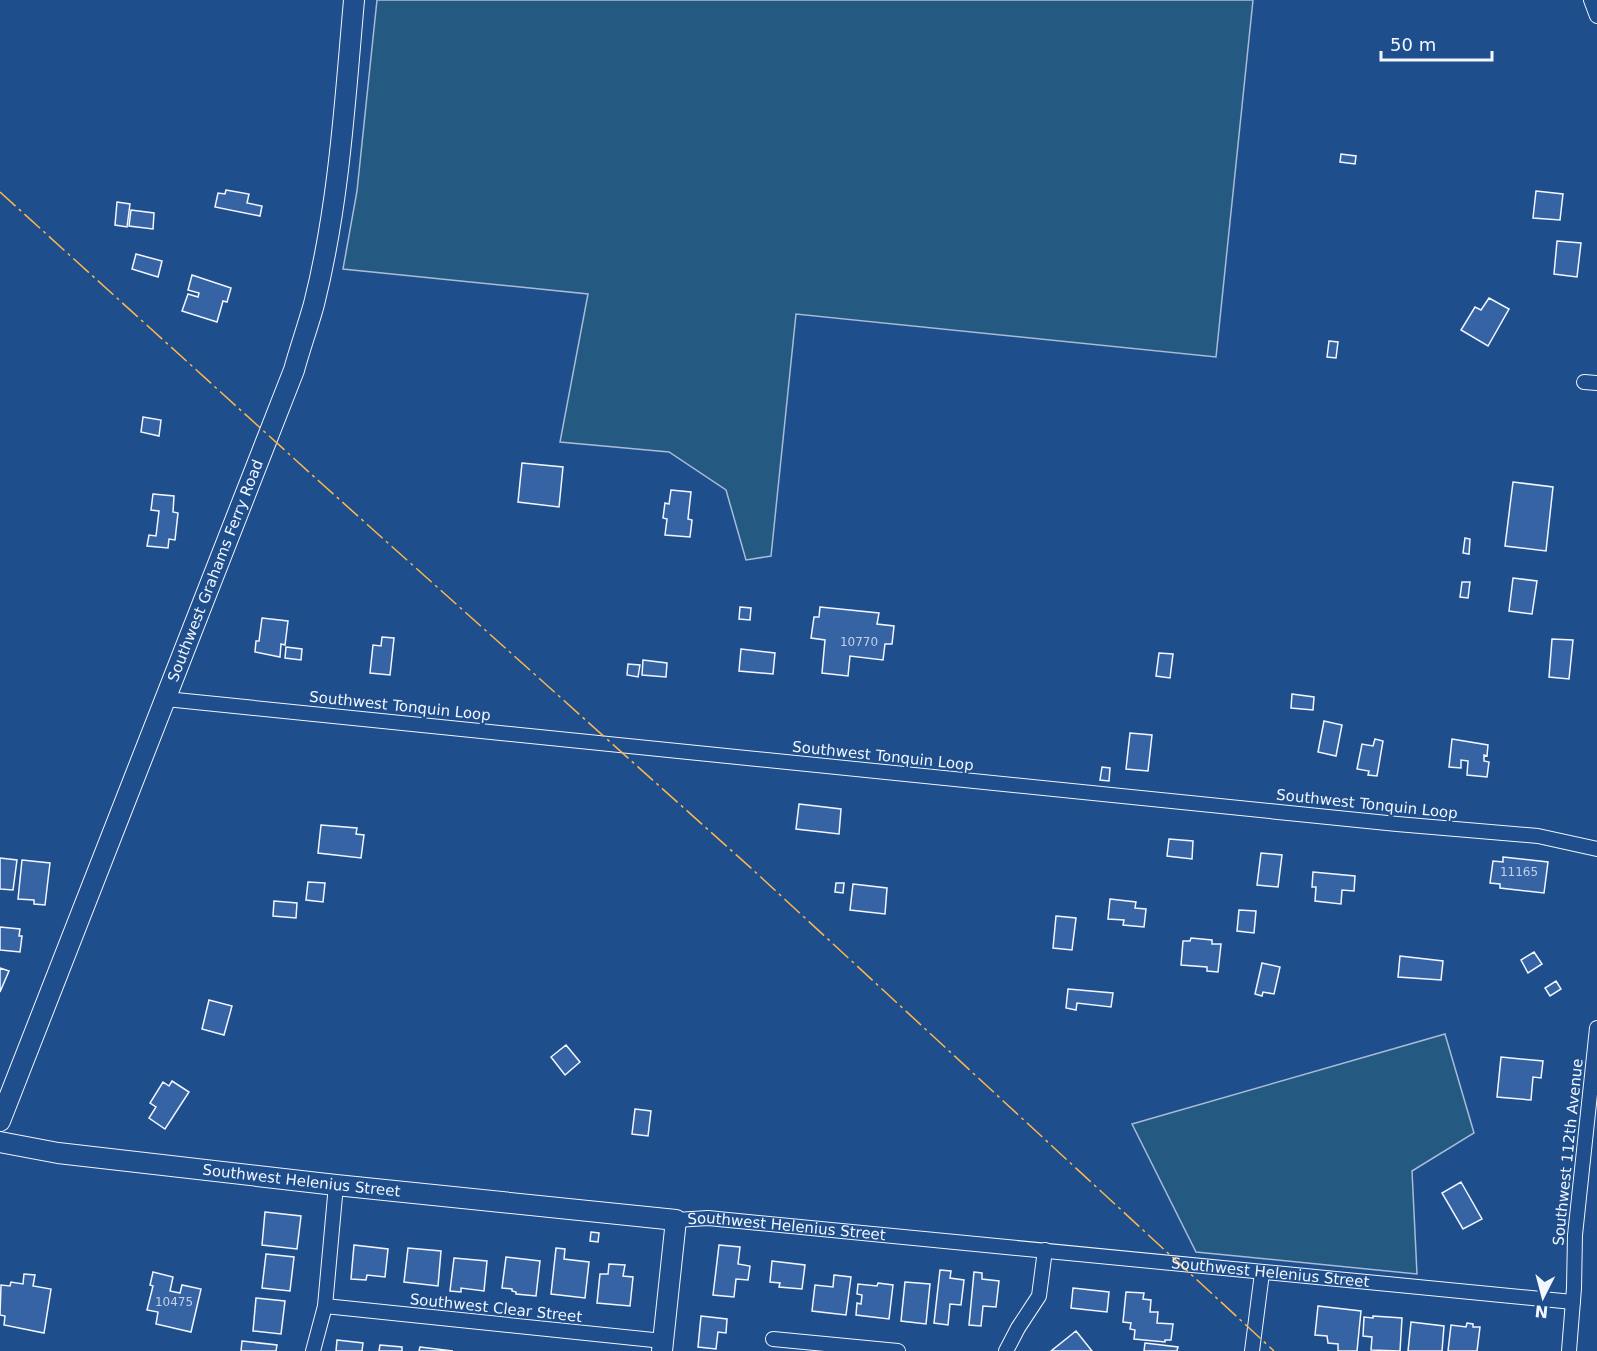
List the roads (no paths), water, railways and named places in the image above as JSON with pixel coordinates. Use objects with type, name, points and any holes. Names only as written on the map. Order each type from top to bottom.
[{"type":"street","name":"Southwest Grahams Ferry Road","points":[[0,1121],[294,370],[314,304],[327,239],[337,175],[354,0]]},
{"type":"street","points":[[1591,0],[1597,16]]},
{"type":"street","name":"Southwest Tonquin Loop","points":[[166,699],[1538,837],[1597,849]]},
{"type":"street","name":"Southwest 112th Avenue","points":[[1569,1351],[1574,1302],[1575,1235],[1597,1037]]},
{"type":"street","name":"Southwest Helenius Street","points":[[0,1142],[58,1153],[336,1185],[676,1220],[708,1218],[1574,1302]]},
{"type":"street","points":[[313,1351],[325,1306],[336,1185]]},
{"type":"street","points":[[663,1346],[676,1220]]},
{"type":"street","points":[[1006,1351],[1039,1296],[1045,1250]]},
{"type":"street","points":[[1252,1351],[1262,1273]]},
{"type":"street","name":"Southwest Clear Street","points":[[325,1306],[663,1346]]},
{"type":"street","points":[[773,1339],[898,1351]]}]
